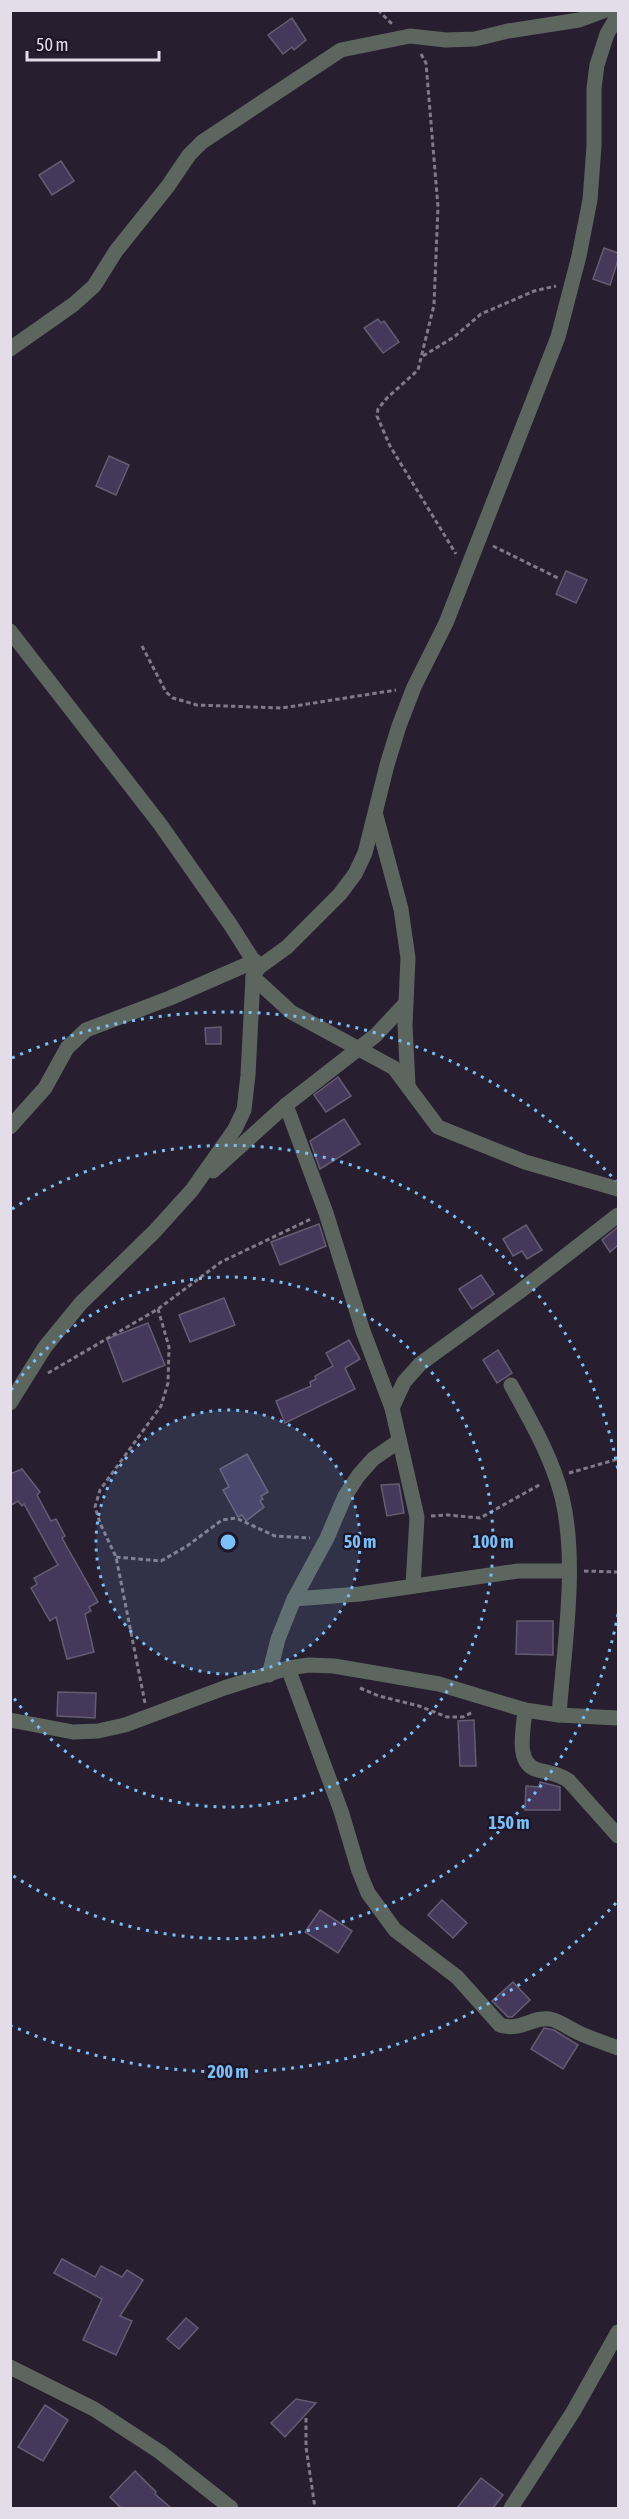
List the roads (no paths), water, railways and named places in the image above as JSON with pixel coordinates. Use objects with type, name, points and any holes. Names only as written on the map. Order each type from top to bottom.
[{"type":"street","points":[[10,349],[86,294],[189,155],[202,142],[341,50],[406,37],[446,40],[475,39],[508,31],[579,20],[606,10]]},
{"type":"street","points":[[10,1126],[45,1088],[67,1048],[86,1030],[255,969],[287,947],[340,894],[355,874],[366,853],[393,745],[414,687],[446,623],[558,337],[573,283],[590,200],[594,146],[594,87],[597,65],[608,34],[618,15]]},
{"type":"street","points":[[10,631],[160,824],[255,969],[291,1012],[394,1068],[434,1123],[444,1130],[525,1162],[618,1189]]},
{"type":"street","points":[[376,813],[401,909],[408,958],[405,1004],[408,1085]]},
{"type":"street","points":[[192,1190],[235,1129],[244,1110],[255,969]]},
{"type":"street","points":[[14,1396],[45,1347],[81,1303],[154,1232],[192,1190],[286,1105],[359,1050],[405,1004]]},
{"type":"street","points":[[286,1105],[326,1213],[363,1332],[392,1408],[417,1517],[413,1586]]},
{"type":"street","points":[[392,1408],[404,1382],[420,1364],[519,1292],[618,1215]]},
{"type":"street","points":[[511,1385],[556,1477],[562,1498],[568,1571],[559,1715]]},
{"type":"street","points":[[269,1675],[278,1639],[294,1599],[327,1538],[345,1496],[373,1459],[399,1441]]},
{"type":"street","points":[[294,1599],[360,1594],[518,1571],[568,1571]]},
{"type":"street","points":[[10,1720],[73,1732],[98,1731],[125,1725],[224,1688],[288,1668],[334,1666],[438,1684],[525,1710],[559,1715],[618,1718]]},
{"type":"street","points":[[288,1668],[341,1811],[368,1893],[395,1929],[457,1977],[500,2025],[524,2026],[542,2019],[551,2019],[580,2034],[618,2048]]},
{"type":"street","points":[[525,1710],[522,1750],[526,1762],[535,1770],[561,1775],[569,1781],[618,1836]]},
{"type":"street","points":[[511,2508],[573,2412],[618,2332]]},
{"type":"street","points":[[13,2372],[94,2409],[160,2452],[231,2508]]}]
